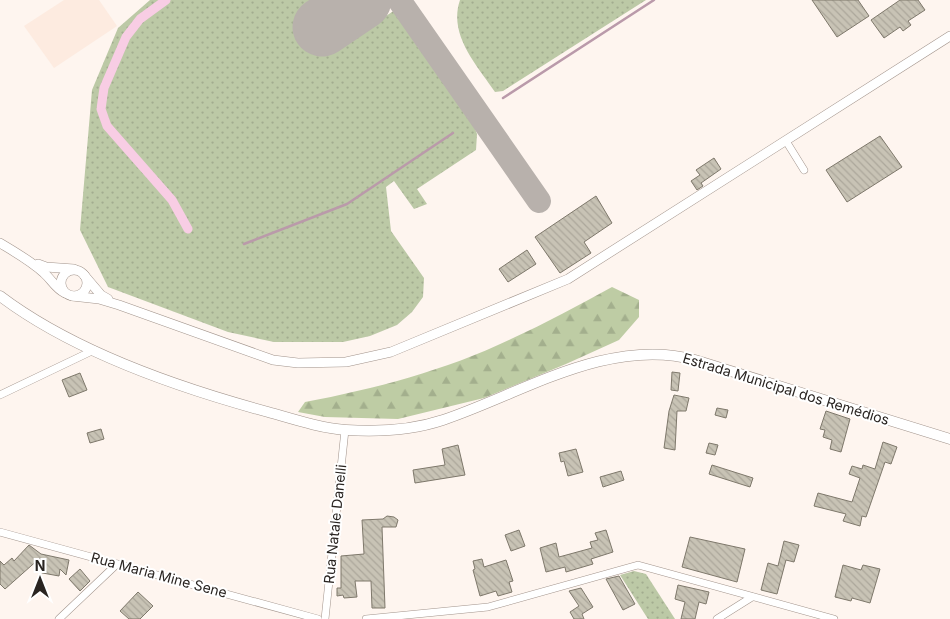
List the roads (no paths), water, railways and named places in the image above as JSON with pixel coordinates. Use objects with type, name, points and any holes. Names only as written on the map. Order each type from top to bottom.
[{"type":"main road","name":"Estrada Municipal dos Remédios","points":[[0,296],[29,318],[94,350],[228,401],[309,423],[345,430],[414,427],[442,420],[586,365],[665,354],[695,360],[950,439]]},
{"type":"street","points":[[0,243],[28,260],[49,277],[56,287],[68,294],[99,299],[119,305],[273,360],[322,364],[368,358],[417,342],[568,279],[950,36]]},
{"type":"street","points":[[786,141],[804,170]]},
{"type":"street","points":[[28,260],[46,267],[66,267],[79,272],[88,278],[101,295],[119,305]]},
{"type":"street","points":[[69,271],[79,272],[86,280],[86,288],[81,294],[68,294],[61,285],[62,277],[69,271]]},
{"type":"street","points":[[0,395],[94,350]]},
{"type":"street","name":"Rua Natale Danelli","points":[[325,619],[345,430]]},
{"type":"street","name":"Rua Maria Mine Sene","points":[[0,532],[318,619]]},
{"type":"street","points":[[59,619],[117,564]]},
{"type":"street","points":[[366,619],[488,607],[638,565],[834,619]]},
{"type":"street","points":[[717,619],[752,597]]},
{"type":"waterway","points":[[166,0],[140,19],[126,37],[104,88],[101,109],[107,126],[172,200],[188,229]]},
{"type":"waterway","points":[[503,98],[654,0]]},
{"type":"waterway","points":[[244,244],[347,204],[453,133]]}]
